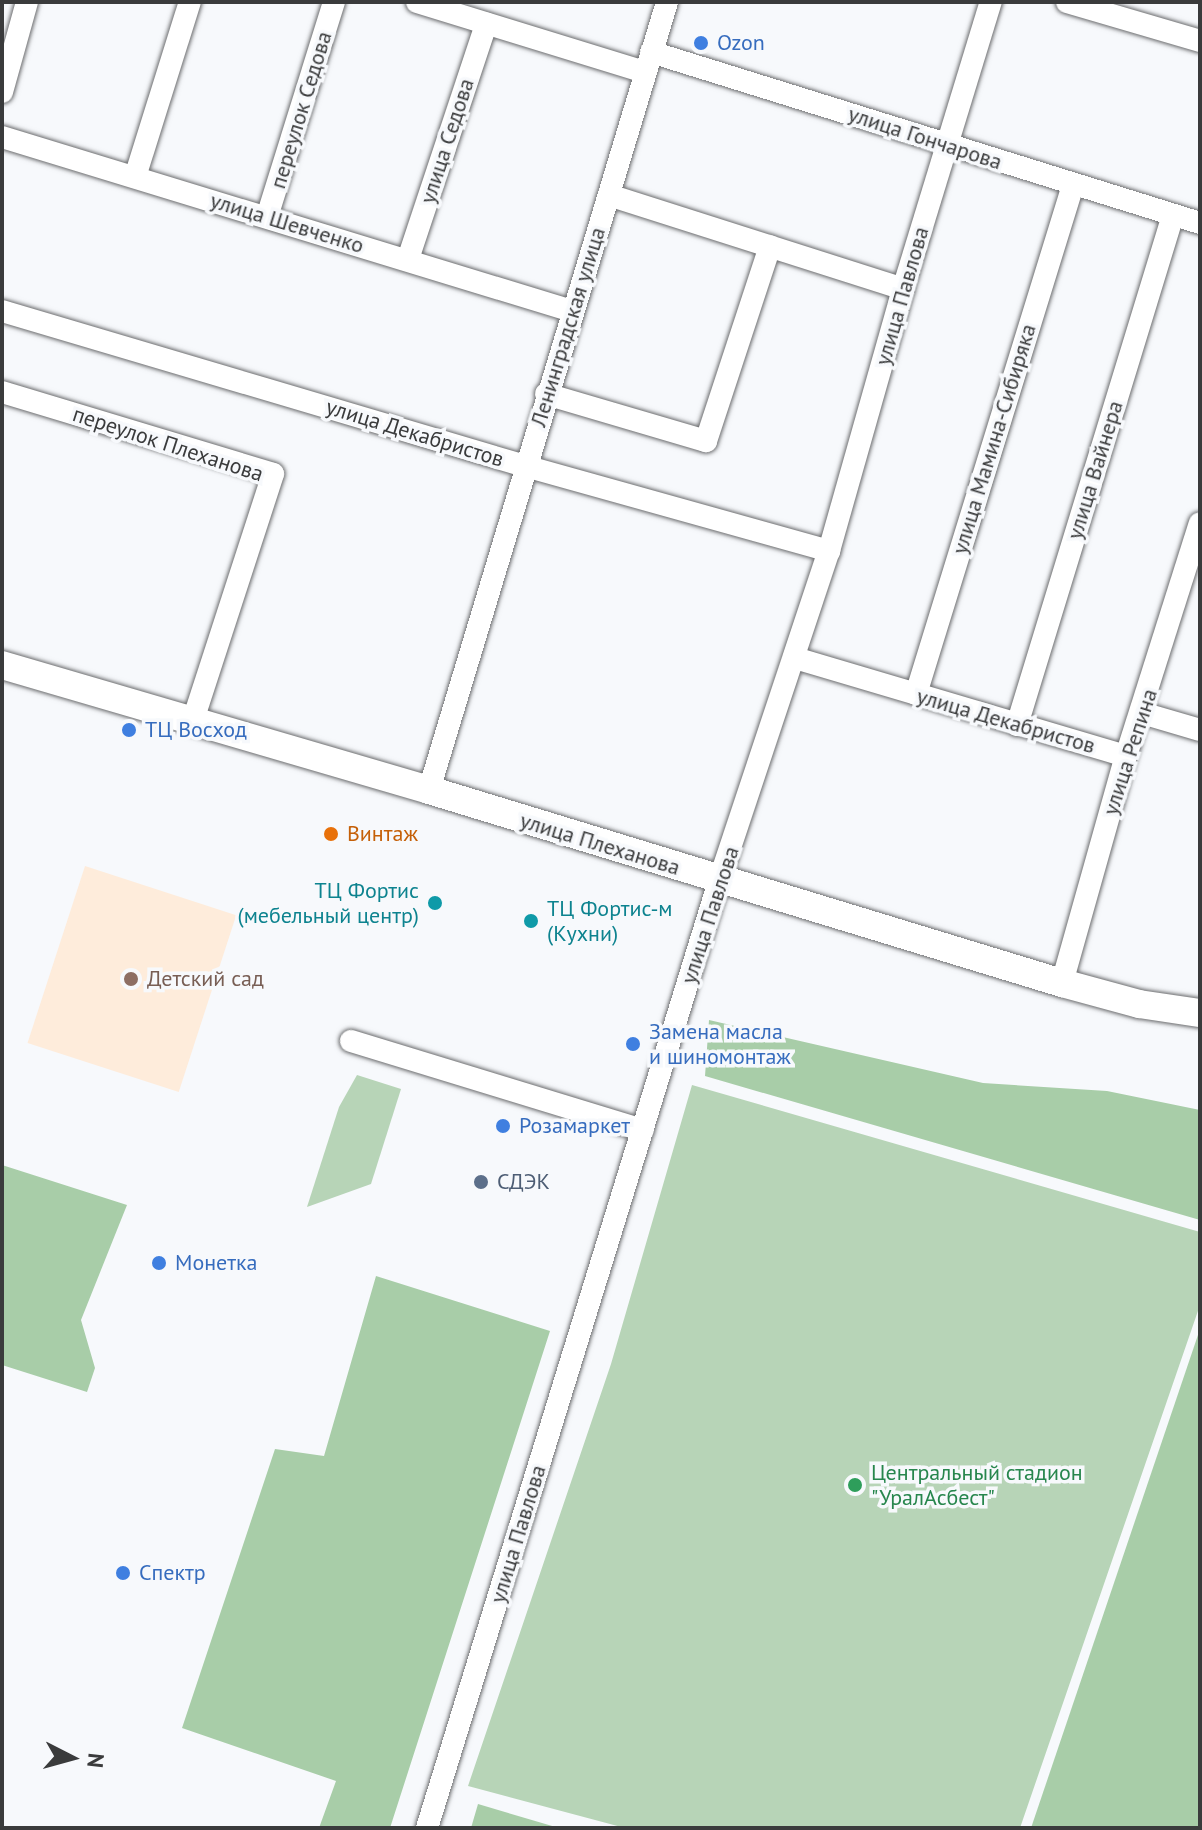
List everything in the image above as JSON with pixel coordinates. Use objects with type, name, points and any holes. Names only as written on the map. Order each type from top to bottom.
[{"type":"main road","name":"улица Плеханова","points":[[2,665],[429,790],[719,881],[1062,983],[1151,1007],[1200,1013]]},
{"type":"street","points":[[2,92],[27,2]]},
{"type":"street","points":[[135,177],[190,2]]},
{"type":"street","name":"переулок Седова","points":[[267,217],[334,2]]},
{"type":"street","points":[[417,2],[486,24],[648,62]]},
{"type":"street","name":"Ленинградская улица","points":[[429,790],[546,394],[667,2]]},
{"type":"street","name":"улица Павлова","points":[[427,1828],[719,881],[829,551],[903,289],[991,2]]},
{"type":"street","points":[[1067,2],[1200,41]]},
{"type":"street","name":"улица Седова","points":[[408,259],[486,24]]},
{"type":"street","name":"улица Гончарова","points":[[648,62],[948,146],[1200,223]]},
{"type":"street","name":"улица Шевченко","points":[[2,137],[572,311]]},
{"type":"street","name":"улица Мамина-Сибиряка","points":[[916,694],[1073,185]]},
{"type":"street","points":[[609,195],[903,289]]},
{"type":"street","name":"улица Вайнера","points":[[1017,725],[1173,215]]},
{"type":"street","points":[[546,394],[706,441],[770,246]]},
{"type":"street","name":"улица Декабристов","points":[[2,311],[525,466],[829,551]]},
{"type":"street","name":"переулок Плеханова","points":[[2,392],[273,474],[192,723]]},
{"type":"street","name":"улица Репина","points":[[1062,983],[1126,756],[1192,578],[1200,523]]},
{"type":"street","name":"улица Декабристов","points":[[795,658],[1126,756]]},
{"type":"street","points":[[1142,713],[1200,730]]},
{"type":"street","points":[[351,1041],[643,1130]]},
{"type":"shaded area","name":"Детский сад","points":[[85,866],[236,915],[179,1092],[28,1043]]},
{"type":"green space","points":[[709,1020],[983,1083],[1107,1091],[1200,1110],[1200,1220],[705,1076]]},
{"type":"green space","points":[[357,1075],[401,1089],[371,1184],[307,1207],[339,1107]]},
{"type":"green space","name":"Центральный стадион \"УралАсбест\"","points":[[692,1085],[1200,1232],[1200,1305],[1020,1828],[625,1828],[468,1786],[611,1364]]},
{"type":"green space","points":[[2,1165],[127,1205],[81,1320],[95,1368],[87,1392],[2,1365]]},
{"type":"green space","points":[[376,1276],[550,1331],[390,1828],[319,1828],[336,1781],[182,1728],[275,1449],[324,1456]]},
{"type":"green space","points":[[1200,1329],[1200,1828],[1031,1828]]},
{"type":"green space","points":[[478,1804],[559,1828],[471,1828]]},
{"type":"place","name":"Ozon","points":[[701,43]]},
{"type":"place","name":"ТЦ Восход","points":[[129,730]]},
{"type":"place","name":"Винтаж","points":[[331,834]]},
{"type":"place","name":"ТЦ Фортис (мебельный центр)","points":[[435,903]]},
{"type":"place","name":"ТЦ Фортис-м (Кухни)","points":[[531,921]]},
{"type":"place","name":"Детский сад","points":[[131,979]]},
{"type":"place","name":"Замена масла и шиномонтаж","points":[[633,1044]]},
{"type":"place","name":"Розамаркет","points":[[503,1126]]},
{"type":"place","name":"СДЭК","points":[[481,1182]]},
{"type":"place","name":"Монетка","points":[[159,1263]]},
{"type":"place","name":"Центральный стадион \"УралАсбест\"","points":[[855,1485]]},
{"type":"place","name":"Спектр","points":[[123,1573]]}]
